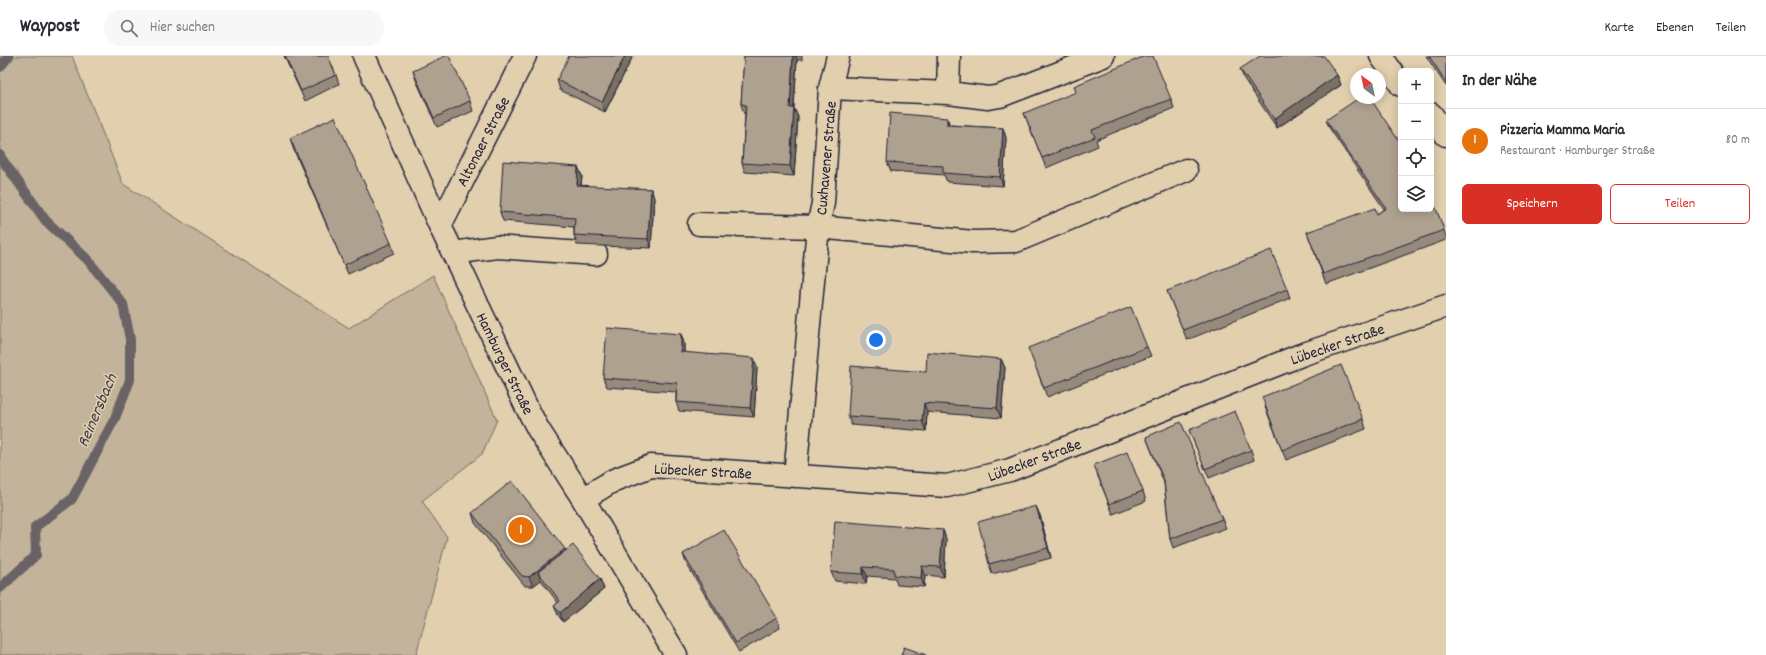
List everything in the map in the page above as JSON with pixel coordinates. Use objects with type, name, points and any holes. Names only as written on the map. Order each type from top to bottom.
[{"type":"street","name":"Hamburger Straße","points":[[364,56],[440,226],[538,429],[583,499],[676,655]]},
{"type":"street","name":"Altonaer Straße","points":[[440,226],[525,56]]},
{"type":"street","name":"Cuxhavener Straße","points":[[795,476],[818,227],[823,203],[830,88],[838,56]]},
{"type":"street","points":[[948,94],[949,56]]},
{"type":"street","name":"Cuxhavener Straße","points":[[830,88],[948,94],[988,98],[1000,96],[1103,56]]},
{"type":"street","points":[[1381,56],[1398,81]]},
{"type":"street","points":[[1434,118],[1446,135]]},
{"type":"street","points":[[699,224],[818,227],[973,242],[1016,241],[1186,170]]},
{"type":"street","points":[[453,253],[497,247],[596,254]]},
{"type":"street","name":"Lübecker Straße","points":[[583,499],[614,480],[651,466],[947,486],[1010,470],[1301,355],[1446,306]]},
{"type":"shaded area","points":[[0,56],[72,56],[123,184],[349,328],[433,275],[497,420],[482,454],[422,501],[447,537],[416,655],[0,655]]},
{"type":"building","points":[[285,56],[328,56],[336,75],[301,91]]},
{"type":"building","points":[[445,56],[449,56],[470,101],[434,118],[413,71]]},
{"type":"building","points":[[569,56],[625,56],[602,102],[557,80]]},
{"type":"building","points":[[744,56],[793,56],[790,108],[794,108],[790,166],[742,163],[746,105],[741,104]]},
{"type":"building","points":[[1145,56],[1153,56],[1171,99],[1092,130],[1095,137],[1042,158],[1024,113],[1076,92],[1074,86]]},
{"type":"building","points":[[1260,56],[1324,56],[1337,75],[1274,119],[1240,69]]},
{"type":"building","points":[[1429,56],[1446,56],[1446,82]]},
{"type":"building","points":[[1350,104],[1374,104],[1398,140],[1398,212],[1434,212],[1434,203],[1444,230],[1323,274],[1307,232],[1375,208],[1377,214],[1386,208],[1326,120]]},
{"type":"building","points":[[890,113],[947,118],[947,125],[1003,128],[1000,177],[943,173],[943,166],[887,162]]},
{"type":"building","points":[[335,117],[391,243],[344,265],[290,138]]},
{"type":"building","points":[[503,161],[578,167],[577,185],[651,189],[648,239],[574,235],[575,218],[500,212]]},
{"type":"building","points":[[1271,250],[1287,289],[1183,330],[1167,291]]},
{"type":"building","points":[[1131,307],[1147,347],[1044,388],[1028,348]]},
{"type":"building","points":[[607,328],[681,334],[681,352],[754,358],[750,408],[676,402],[677,383],[603,378]]},
{"type":"building","points":[[927,352],[1001,359],[997,408],[924,403],[922,421],[848,416],[851,366],[926,372]]},
{"type":"building","points":[[1341,365],[1363,419],[1282,450],[1262,397]]},
{"type":"building","points":[[1235,411],[1251,450],[1205,469],[1189,430]]},
{"type":"building","points":[[1181,422],[1222,519],[1170,539],[1164,481],[1146,437]]},
{"type":"building","points":[[1127,452],[1143,491],[1109,504],[1094,465]]},
{"type":"building","points":[[512,481],[565,549],[529,577],[522,576],[472,513]]},
{"type":"building","points":[[1036,506],[1048,548],[989,564],[978,522]]},
{"type":"building","points":[[835,521],[943,530],[940,567],[922,566],[921,578],[894,575],[894,569],[863,567],[863,574],[831,572]]},
{"type":"building","points":[[724,530],[777,618],[736,643],[683,554]]},
{"type":"building","points":[[573,545],[600,579],[560,613],[554,606],[560,601],[538,572]]},
{"type":"building","points":[[904,647],[926,655],[901,655]]},
{"type":"waterway","name":"Reinersbach","points":[[0,67],[9,56]]},
{"type":"waterway","name":"Reinersbach","points":[[0,155],[46,221],[87,259],[123,304],[130,339],[130,380],[115,418],[72,499],[35,527],[36,555],[0,588]]},
{"type":"place","name":"Pizzeria Mamma Maria","points":[[521,530]]}]
